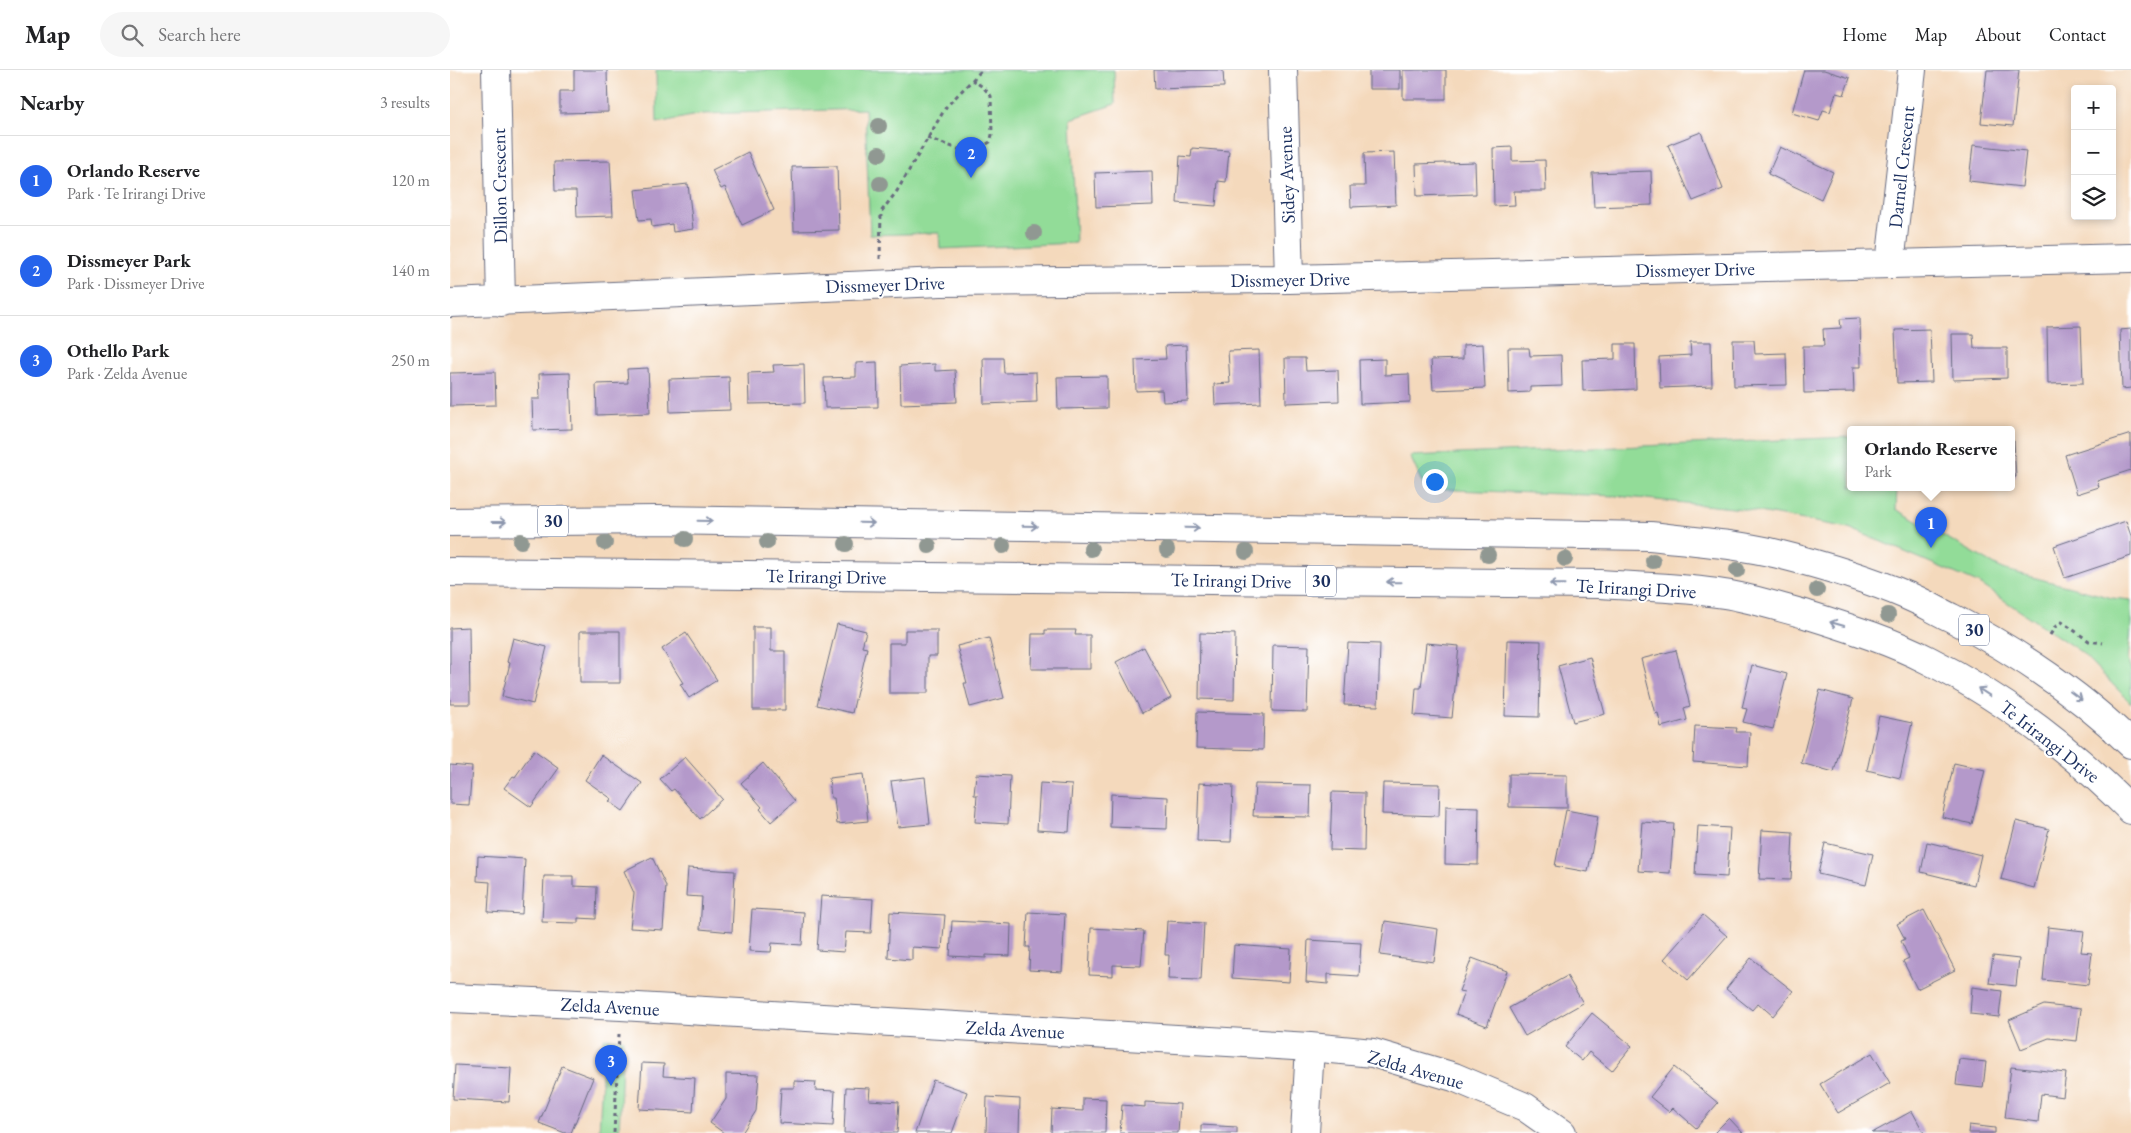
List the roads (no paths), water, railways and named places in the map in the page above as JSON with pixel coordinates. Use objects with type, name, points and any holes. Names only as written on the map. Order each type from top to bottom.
[{"type":"street","name":"Dillon Crescent","points":[[496,70],[501,302]]},
{"type":"street","name":"Sidey Avenue","points":[[1283,70],[1288,280]]},
{"type":"street","name":"Darnell Crescent","points":[[1890,264],[1912,70]]},
{"type":"street","name":"Dissmeyer Drive","points":[[450,304],[941,282],[1288,280],[2131,258]]},
{"type":"street","name":"30","points":[[450,522],[656,520],[1641,535],[1717,544],[1776,554],[1845,572],[1909,596],[1986,636],[2037,667],[2087,704],[2131,744]]},
{"type":"street","name":"Te Irirangi Drive","points":[[450,572],[1600,584],[1685,589],[1724,594],[1766,603],[1849,628],[1927,660],[1976,686],[2042,730],[2105,784],[2131,810]]},
{"type":"street","name":"Zelda Avenue","points":[[450,998],[621,1006],[1310,1047],[1373,1053],[1454,1077],[1525,1107],[1562,1133]]},
{"type":"street","points":[[1305,1133],[1310,1047]]},
{"type":"place","name":"Dissmeyer Park","points":[[971,178]]},
{"type":"place","name":"Orlando Reserve","points":[[1931,548]]},
{"type":"place","name":"Othello Park","points":[[611,1086]]}]
